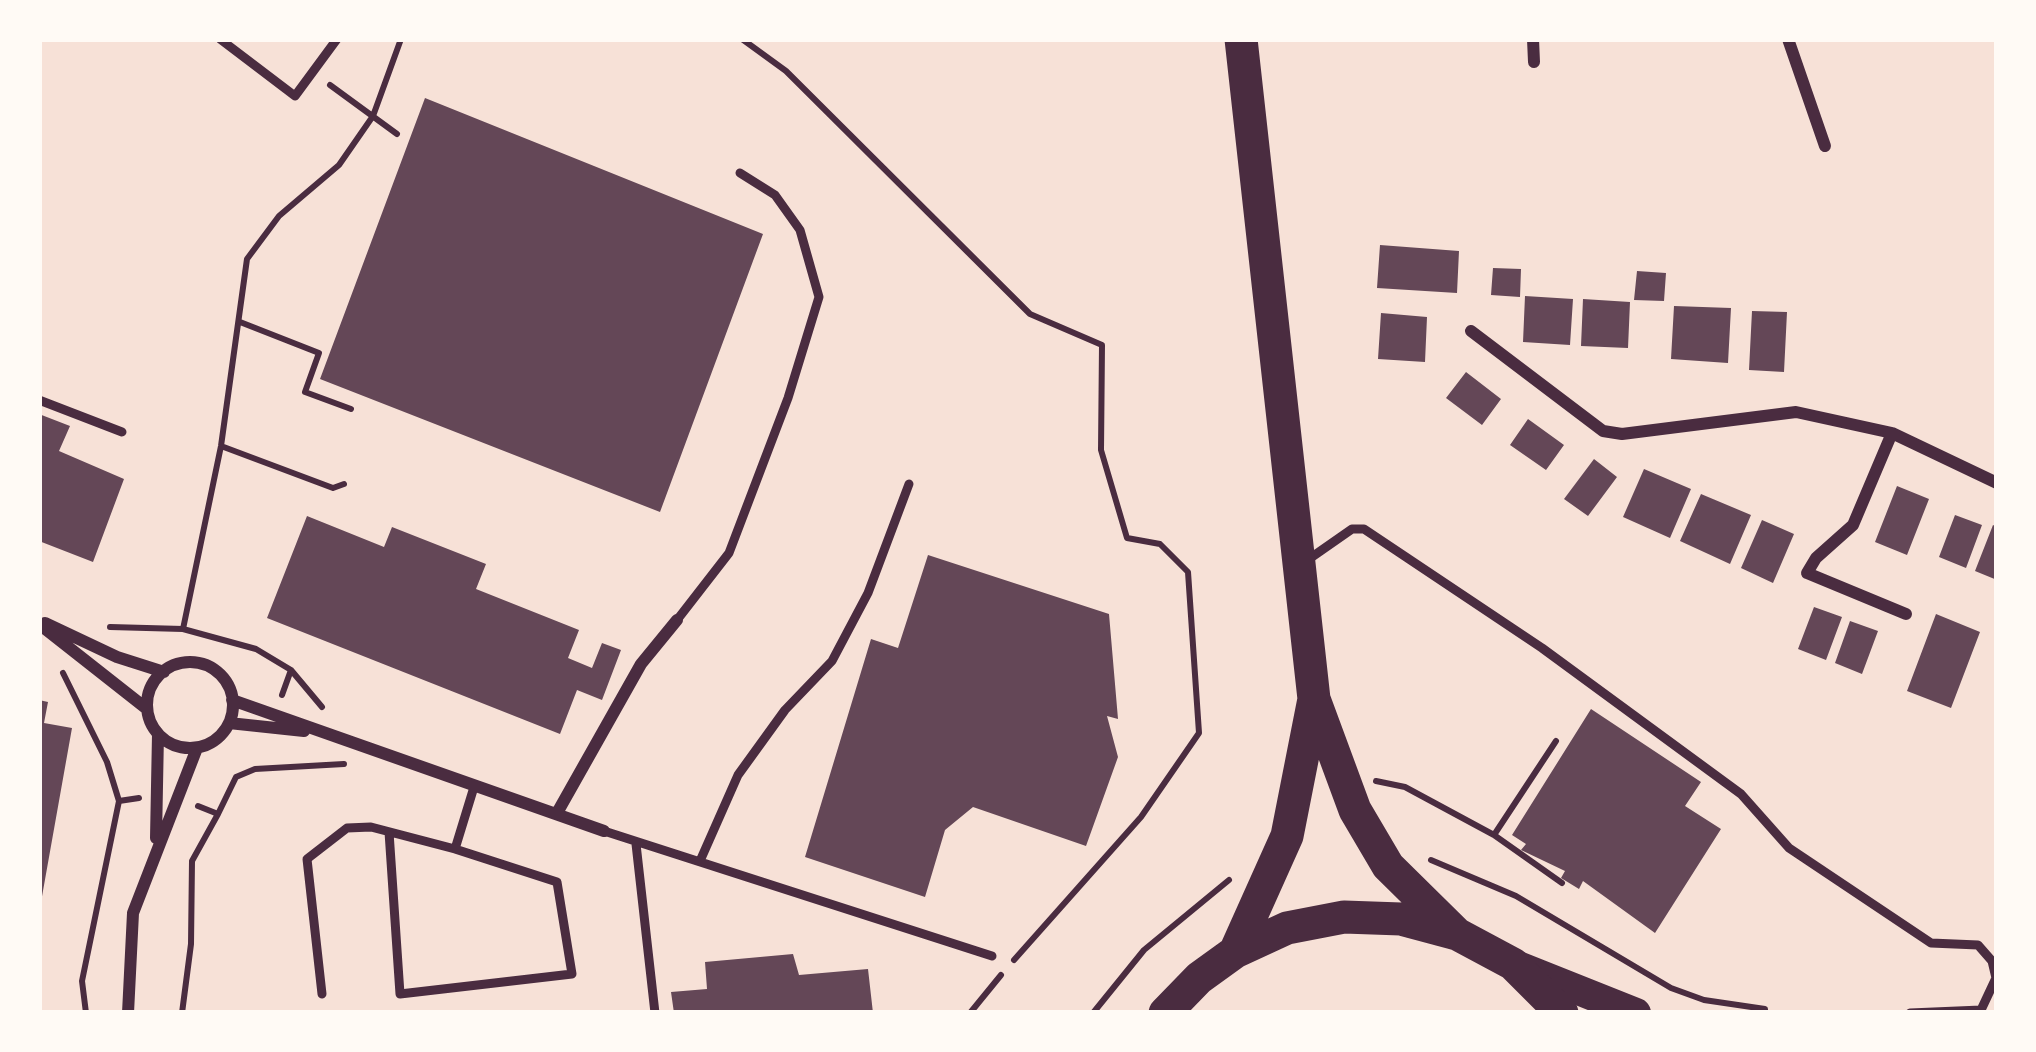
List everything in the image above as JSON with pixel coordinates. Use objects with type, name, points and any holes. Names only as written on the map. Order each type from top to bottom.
[{"type":"highway","points":[[1241,39],[1313,699],[1355,810],[1388,866],[1457,934]]},
{"type":"highway","points":[[1234,952],[1287,836],[1313,699]]},
{"type":"highway","points":[[1165,1013],[1198,978],[1234,952],[1287,928],[1344,917],[1402,919],[1457,934],[1513,964],[1562,1013]]},
{"type":"main road","points":[[1513,964],[1636,1013]]},
{"type":"street","points":[[1532,39],[1534,62]]},
{"type":"street","points":[[1787,39],[1825,146]]},
{"type":"street","points":[[1471,331],[1604,430],[1622,434],[1796,412],[1892,433],[1997,483]]},
{"type":"street","points":[[1892,433],[1853,525],[1808,573],[1906,614]]},
{"type":"street","points":[[557,813],[641,664],[677,620]]},
{"type":"street","points":[[39,622],[117,657],[164,671],[190,662],[204,665],[226,682],[232,700],[229,723],[210,743],[183,748],[158,734]]},
{"type":"street","points":[[39,622],[147,709],[158,734],[161,795],[155,845],[134,913],[128,1013]]},
{"type":"street","points":[[147,709],[148,694],[164,671]]},
{"type":"street","points":[[232,700],[604,831]]},
{"type":"street","points":[[229,723],[329,733]]},
{"type":"street","points":[[155,845],[182,798],[197,748]]},
{"type":"lane","points":[[220,39],[295,96],[337,39]]},
{"type":"lane","points":[[677,620],[729,553],[788,398],[818,297],[800,230],[775,195],[740,172]]},
{"type":"lane","points":[[39,400],[122,432]]},
{"type":"lane","points":[[700,861],[738,775],[785,710],[832,661],[868,593],[909,484]]},
{"type":"lane","points":[[1300,566],[1331,541],[1364,529],[1541,648],[1742,794],[1789,848],[1931,943],[1978,945],[1992,961],[1996,978],[1981,1010],[1910,1013]]},
{"type":"lane","points":[[455,849],[473,787]]},
{"type":"lane","points":[[322,994],[307,860],[347,828],[389,832],[557,882],[572,974],[400,994],[389,832]]},
{"type":"lane","points":[[604,831],[992,956]]},
{"type":"lane","points":[[636,844],[655,1013]]},
{"type":"path","points":[[183,628],[221,446],[248,259],[279,216],[339,165],[373,116],[401,39]]},
{"type":"path","points":[[742,39],[787,71],[1030,314],[1102,346],[1101,450],[1127,538],[1160,544],[1188,572],[1199,733],[1141,817],[970,1013]]},
{"type":"path","points":[[313,72],[397,134]]},
{"type":"path","points":[[240,322],[319,353],[305,392],[351,410]]},
{"type":"path","points":[[221,446],[333,488],[344,484]]},
{"type":"path","points":[[127,629],[183,628],[256,649],[290,670]]},
{"type":"path","points":[[82,706],[119,801],[82,981],[86,1013]]},
{"type":"path","points":[[1493,836],[1556,741]]},
{"type":"path","points":[[273,766],[349,764],[364,750]]},
{"type":"path","points":[[1378,800],[1367,779],[1405,788],[1493,836],[1562,884]]},
{"type":"path","points":[[182,1013],[191,944],[192,862],[218,814]]},
{"type":"path","points":[[1414,849],[1516,896],[1671,988],[1704,1000],[1766,1009],[1765,1013]]},
{"type":"path","points":[[1093,1013],[1144,950],[1232,878]]},
{"type":"building","points":[[425,98],[763,234],[660,512],[320,379]]},
{"type":"building","points":[[1380,245],[1459,251],[1457,293],[1377,288]]},
{"type":"building","points":[[1493,268],[1521,269],[1520,297],[1491,295]]},
{"type":"building","points":[[1637,271],[1666,273],[1664,301],[1634,300]]},
{"type":"building","points":[[1525,296],[1573,299],[1570,345],[1523,342]]},
{"type":"building","points":[[1583,299],[1630,302],[1628,348],[1581,346]]},
{"type":"building","points":[[1674,306],[1731,308],[1728,363],[1671,359]]},
{"type":"building","points":[[1752,311],[1787,312],[1784,372],[1749,370]]},
{"type":"building","points":[[1381,313],[1427,317],[1425,362],[1378,359]]},
{"type":"building","points":[[1466,372],[1501,399],[1482,425],[1446,398]]},
{"type":"building","points":[[39,414],[70,426],[59,451],[124,479],[93,562],[39,541]]},
{"type":"building","points":[[1528,419],[1564,445],[1546,470],[1510,445]]},
{"type":"building","points":[[1594,459],[1617,477],[1588,516],[1564,499]]},
{"type":"building","points":[[1644,469],[1691,489],[1670,538],[1623,517]]},
{"type":"building","points":[[1897,486],[1929,499],[1907,555],[1875,542]]},
{"type":"building","points":[[1701,494],[1751,515],[1730,564],[1680,541]]},
{"type":"building","points":[[1955,515],[1982,525],[1966,568],[1939,557]]},
{"type":"building","points":[[307,516],[384,547],[392,527],[486,564],[476,589],[579,630],[568,658],[592,668],[602,643],[621,650],[602,700],[577,690],[560,734],[267,618]]},
{"type":"building","points":[[1762,520],[1794,534],[1773,583],[1741,568]]},
{"type":"building","points":[[1993,525],[1997,527],[1997,580],[1975,571]]},
{"type":"building","points":[[928,555],[1109,614],[1118,719],[1107,716],[1118,757],[1086,846],[973,807],[945,830],[925,897],[805,857],[871,639],[898,648]]},
{"type":"building","points":[[1814,607],[1842,617],[1826,660],[1798,649]]},
{"type":"building","points":[[1936,614],[1980,632],[1951,708],[1907,691]]},
{"type":"building","points":[[1850,621],[1878,631],[1862,674],[1835,663]]},
{"type":"building","points":[[39,700],[48,702],[44,723],[72,728],[41,902]]},
{"type":"building","points":[[1591,709],[1701,782],[1685,806],[1721,829],[1655,933],[1583,881],[1579,889],[1561,878],[1565,871],[1521,850],[1526,844],[1512,835]]},
{"type":"building","points":[[793,954],[799,975],[868,969],[873,1013],[674,1013],[671,992],[707,989],[705,962]]}]
